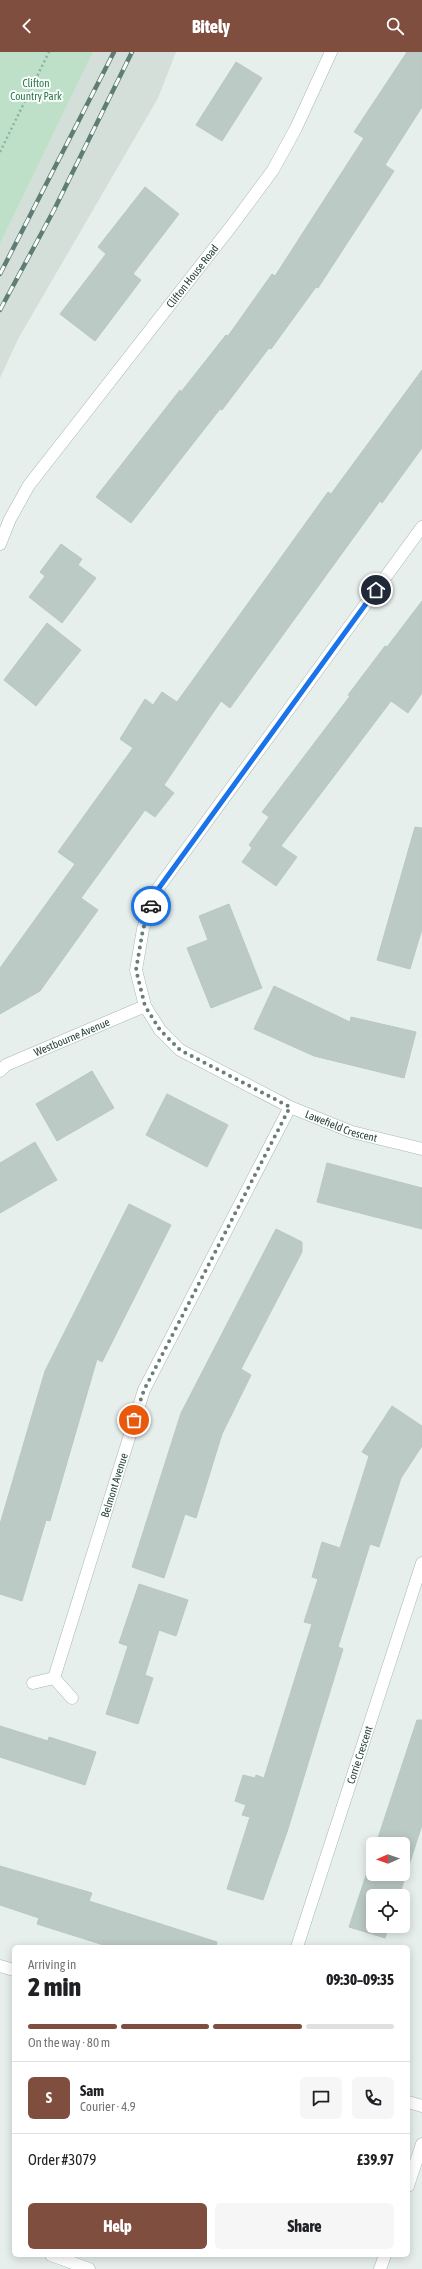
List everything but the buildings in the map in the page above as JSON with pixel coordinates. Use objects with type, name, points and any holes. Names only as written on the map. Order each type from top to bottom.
[{"type":"street","name":"Clifton House Road","points":[[0,544],[10,519],[29,485],[233,224],[269,175],[293,134],[331,52]]},
{"type":"street","name":"Lawefield Crescent","points":[[422,527],[156,892],[143,929],[136,970],[145,1006],[160,1030],[180,1050],[290,1107],[352,1132],[422,1149]]},
{"type":"street","name":"Westbourne Avenue","points":[[0,1071],[6,1065],[145,1006]]},
{"type":"street","name":"Belmont Avenue","points":[[54,1678],[144,1390],[290,1107]]},
{"type":"street","name":"Corrie Crescent","points":[[298,1945],[422,1563]]},
{"type":"street","points":[[33,1683],[54,1678],[72,1698]]},
{"type":"street","points":[[0,1966],[12,1969]]},
{"type":"street","points":[[410,2103],[422,2106]]},
{"type":"street","points":[[410,2180],[422,2144]]},
{"type":"street","points":[[55,2257],[72,2266],[89,2269]]},
{"type":"street","points":[[380,2269],[384,2257]]},
{"type":"path","points":[[0,152],[49,52]]},
{"type":"shaded area","points":[[93,52],[176,52],[158,98],[18,339],[0,378],[0,244]]},
{"type":"green space","name":"Clifton Country Park","points":[[0,52],[93,52],[0,244]]},
{"type":"railway","points":[[0,274],[114,52]]},
{"type":"railway","points":[[0,310],[54,210],[132,52]]},
{"type":"way so far","points":[[134,1420],[144,1390],[290,1107],[180,1050],[160,1030],[145,1006],[136,970],[143,929],[151,906]]},
{"type":"route","points":[[151,906],[156,892],[376,590]]}]
